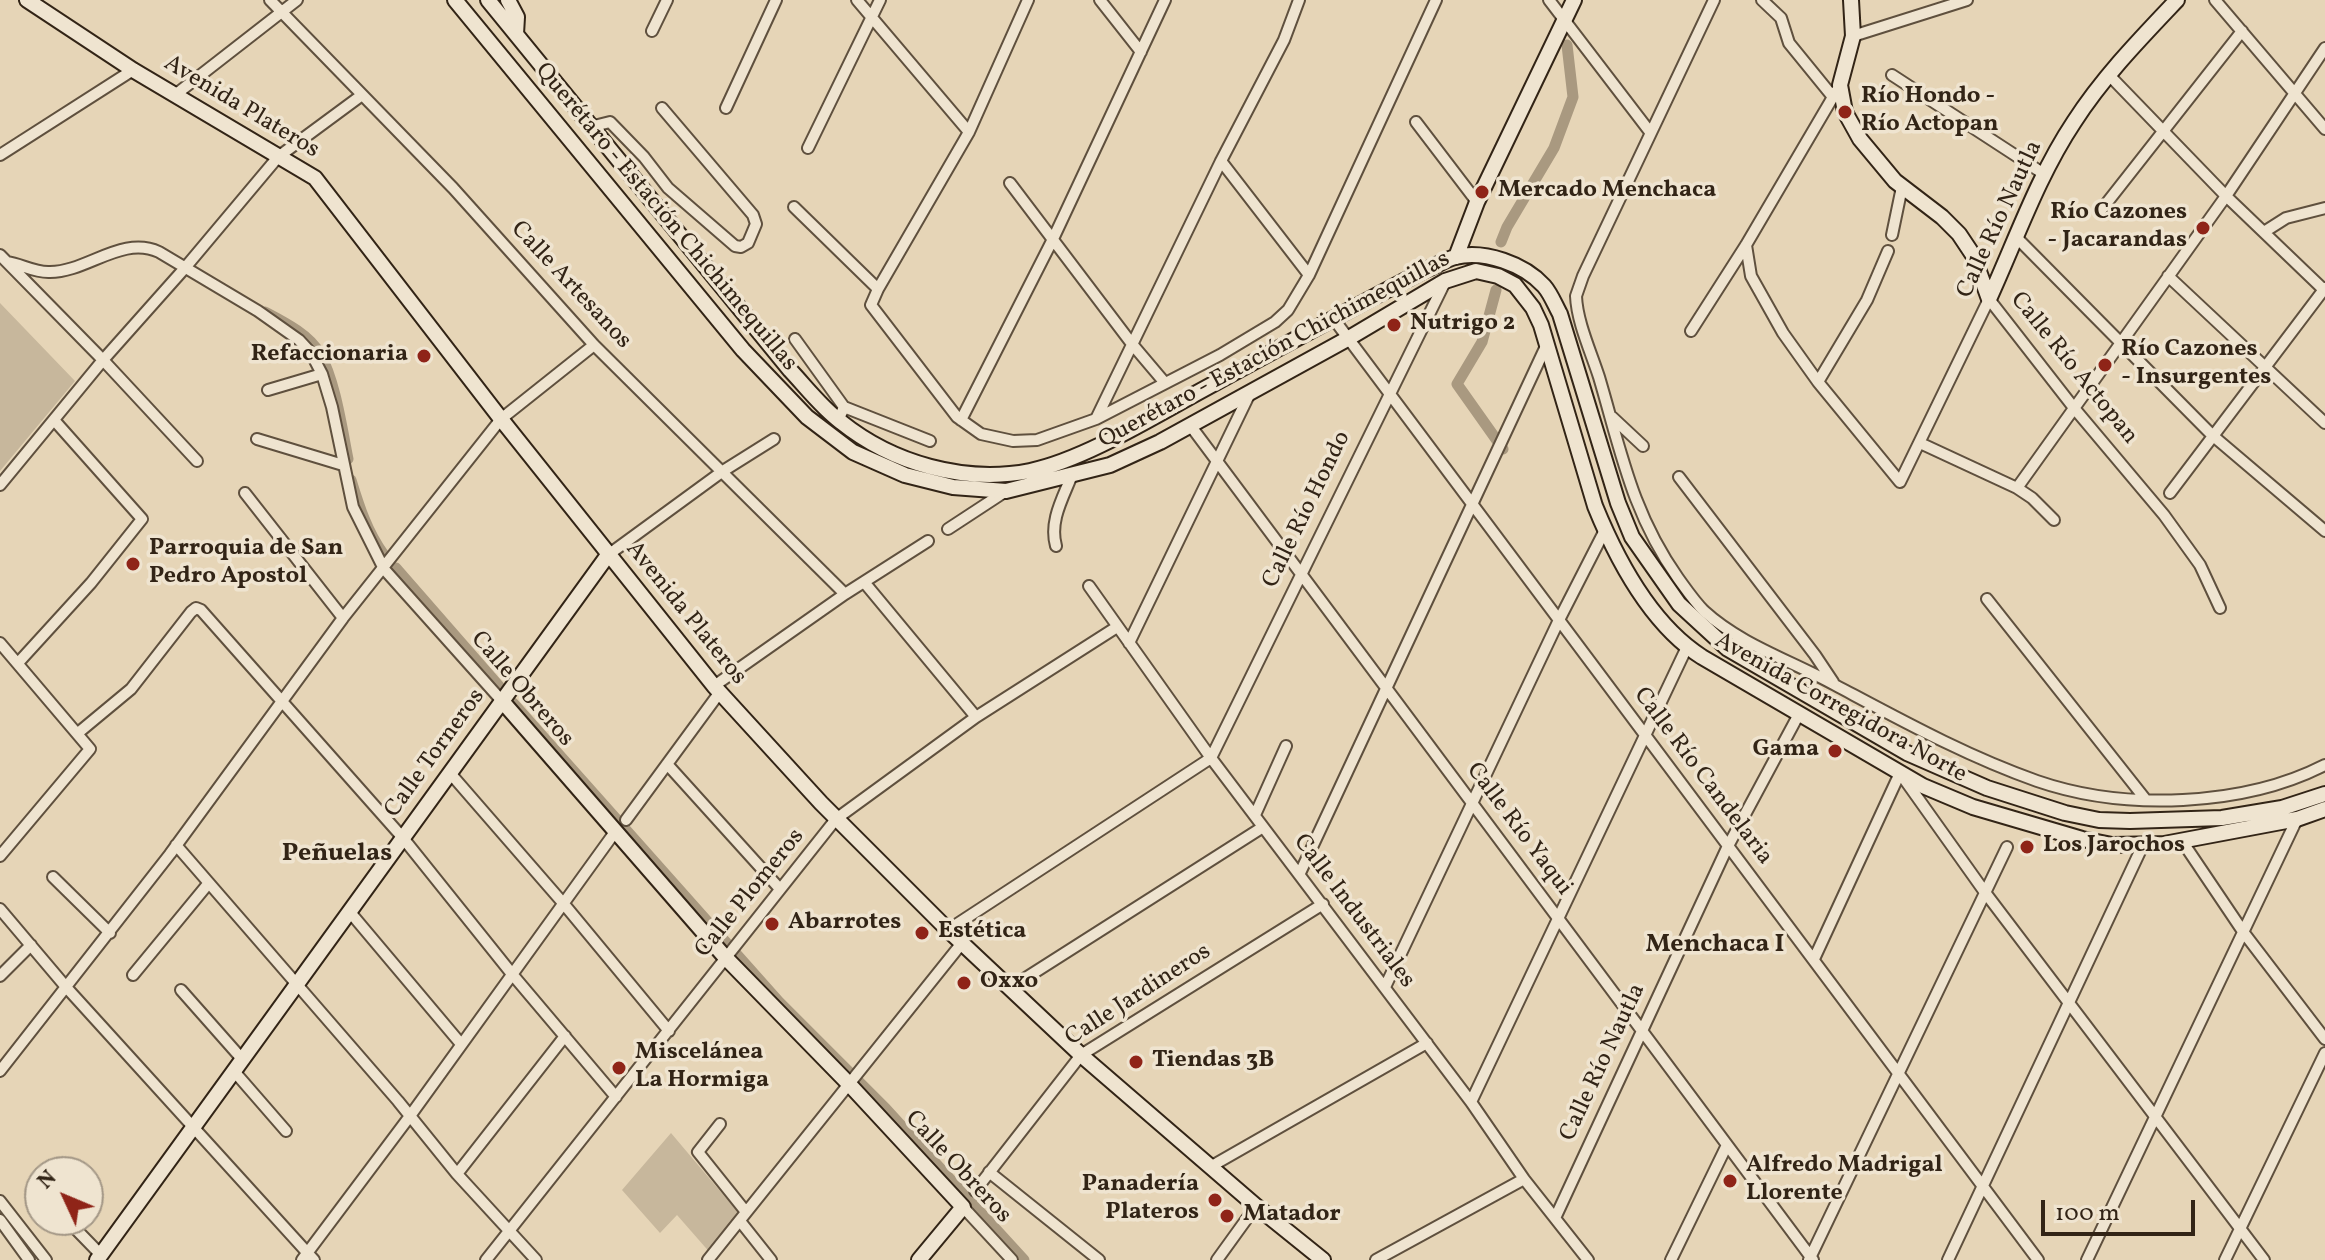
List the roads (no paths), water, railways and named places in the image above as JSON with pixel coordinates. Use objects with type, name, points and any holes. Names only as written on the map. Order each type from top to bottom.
[{"type":"main road","name":"Avenida Plateros","points":[[27,0],[133,70],[315,178],[608,555],[717,689],[836,819],[1081,1055],[1323,1260]]},
{"type":"main road","name":"Querétaro - Estación Chichimequillas","points":[[455,0],[743,350],[807,417],[853,452],[905,475],[953,487],[1006,491],[1110,465],[1349,338],[1445,281],[1476,271],[1498,276],[1515,285],[1533,308],[1547,344],[1595,506]]},
{"type":"main road","name":"Querétaro - Estación Chichimequillas","points":[[488,0],[790,370],[887,453],[920,464],[982,474],[1029,471],[1068,459],[1148,420],[1425,270],[1456,257],[1477,255],[1506,262],[1529,274],[1550,295],[1560,314],[1620,509]]},
{"type":"main road","points":[[480,30],[510,38],[516,34],[517,17],[508,0]]},
{"type":"main road","points":[[1456,257],[1477,202],[1574,0]]},
{"type":"main road","points":[[1837,91],[1853,36],[1851,0]]},
{"type":"main road","name":"Calle Río Nautla","points":[[1989,299],[2044,174],[2073,123],[2108,74],[2177,0]]},
{"type":"main road","name":"Calle Río Actopan","points":[[1837,91],[1860,139],[1902,187],[1959,234],[1973,255],[1989,299]]},
{"type":"main road","name":"Avenida Corregidora Norte","points":[[1595,506],[1605,530],[1640,589],[1687,647],[1923,786],[1973,807],[2112,845],[2182,841],[2297,819],[2325,809]]},
{"type":"main road","name":"Avenida Corregidora Norte","points":[[1620,509],[1632,537],[1679,604],[1728,649],[1907,753],[1987,788],[2037,806],[2099,820],[2222,818],[2257,814],[2325,794]]},
{"type":"main road","name":"Calle Torneros","points":[[99,1258],[608,555]]},
{"type":"main road","name":"Calle Obreros","points":[[502,701],[615,832],[853,1079],[963,1207]]},
{"type":"main road","points":[[919,1260],[963,1207]]},
{"type":"street","name":"Calle Artesanos","points":[[270,0],[453,188],[594,345],[845,594]]},
{"type":"street","points":[[175,95],[297,0]]},
{"type":"street","points":[[652,31],[667,0]]},
{"type":"street","points":[[726,108],[776,0]]},
{"type":"street","points":[[857,0],[969,132]]},
{"type":"street","points":[[808,148],[880,0]]},
{"type":"street","points":[[1028,0],[969,132],[871,305],[961,420],[981,434],[1013,441],[1037,440],[1096,419],[1220,355],[1275,322],[1288,310],[1309,275],[1436,0]]},
{"type":"street","points":[[1100,0],[1141,52]]},
{"type":"street","points":[[961,420],[1053,239],[1165,0]]},
{"type":"street","points":[[1096,419],[1221,161],[1284,40],[1299,0]]},
{"type":"street","points":[[1549,0],[1650,132]]},
{"type":"street","points":[[1714,0],[1576,296],[1623,466],[1639,512],[1661,554],[1703,609],[1740,637],[1923,733],[2037,781],[2146,800],[2234,794],[2287,781],[2325,765]]},
{"type":"street","name":"Calle Río Actopan","points":[[1762,0],[1781,18],[1789,43],[1837,91]]},
{"type":"street","points":[[1853,36],[1967,0]]},
{"type":"street","points":[[2215,0],[2325,129]]},
{"type":"street","points":[[2102,209],[2242,31]]},
{"type":"street","points":[[2017,488],[2226,196],[2325,48]]},
{"type":"street","points":[[0,155],[133,70]]},
{"type":"street","points":[[2108,74],[2226,196],[2325,289],[2170,493]]},
{"type":"street","points":[[1892,75],[2044,174]]},
{"type":"street","points":[[1691,331],[1837,91]]},
{"type":"street","points":[[0,485],[278,157],[362,95]]},
{"type":"street","points":[[590,127],[610,122],[644,157],[668,188],[735,246],[748,243],[756,224],[753,215],[662,108]]},
{"type":"street","points":[[1416,122],[1477,202]]},
{"type":"street","points":[[1221,161],[1309,275]]},
{"type":"street","points":[[1010,183],[1165,383]]},
{"type":"street","points":[[1892,235],[1902,187]]},
{"type":"street","points":[[794,207],[878,289]]},
{"type":"street","points":[[2264,232],[2286,218],[2325,208]]},
{"type":"street","points":[[2017,238],[2212,435],[2325,531]]},
{"type":"street","points":[[1746,245],[1751,276],[1761,296],[1818,382],[1867,300],[1888,251]]},
{"type":"street","name":"Calle Obreros","points":[[3,259],[49,273],[125,249],[143,247],[159,252],[284,329],[311,353],[322,374],[353,507],[386,566],[502,701]]},
{"type":"street","points":[[3,259],[197,461]]},
{"type":"street","points":[[2168,276],[2325,423]]},
{"type":"street","name":"Calle Río Hondo","points":[[1211,758],[1445,281]]},
{"type":"street","name":"Calle Río Actopan","points":[[1989,299],[2182,540],[2200,565],[2220,608]]},
{"type":"street","name":"Calle Río Nautla","points":[[1818,382],[1900,482],[1989,299]]},
{"type":"street","name":"Calle Río Candelaria","points":[[1333,318],[2038,1260]]},
{"type":"street","points":[[795,339],[841,414],[930,441]]},
{"type":"street","points":[[1300,873],[1547,344]]},
{"type":"street","points":[[0,1071],[110,933],[343,618],[501,419],[594,345]]},
{"type":"street","points":[[1220,355],[1230,375]]},
{"type":"street","points":[[268,390],[322,374]]},
{"type":"street","points":[[1129,643],[1250,392]]},
{"type":"street","points":[[1610,416],[1643,446]]},
{"type":"street","points":[[18,663],[91,583],[142,519],[54,420]]},
{"type":"street","name":"Calle Río Yaqui","points":[[1190,425],[1811,1259]]},
{"type":"street","points":[[257,439],[343,465]]},
{"type":"street","name":"Calle Torneros","points":[[608,555],[723,471],[774,439]]},
{"type":"street","points":[[1920,443],[2017,488],[2054,520]]},
{"type":"street","points":[[1056,546],[1052,534],[1055,515],[1072,475]]},
{"type":"street","points":[[1679,477],[1834,684]]},
{"type":"street","points":[[948,529],[1006,491]]},
{"type":"street","points":[[245,493],[343,618]]},
{"type":"street","points":[[1620,509],[1639,512]]},
{"type":"street","points":[[1385,987],[1559,620],[1605,530]]},
{"type":"street","points":[[626,820],[717,689],[845,594],[928,541]]},
{"type":"street","points":[[1653,569],[1661,554]]},
{"type":"street","points":[[864,582],[976,717]]},
{"type":"street","name":"Calle Industriales","points":[[1089,586],[1211,758],[1471,1102],[1524,1179],[1588,1260]]},
{"type":"street","points":[[1987,599],[2146,800]]},
{"type":"street","points":[[78,733],[138,681],[196,608],[201,610],[403,838],[616,1097]]},
{"type":"street","name":"Calle Plomeros","points":[[486,1260],[836,819],[976,717],[1117,627]]},
{"type":"street","points":[[0,643],[90,749],[0,856]]},
{"type":"street","points":[[1471,1102],[1687,647]]},
{"type":"street","name":"Calle Río Nautla","points":[[1556,1216],[1727,848],[1799,714]]},
{"type":"street","points":[[1255,815],[1286,746]]},
{"type":"street","points":[[948,930],[1211,758]]},
{"type":"street","points":[[667,764],[780,889]]},
{"type":"street","points":[[450,773],[669,1031]]},
{"type":"street","points":[[1814,959],[1900,773],[1984,891],[2264,1260]]},
{"type":"street","points":[[2087,1260],[2297,819]]},
{"type":"street","points":[[1010,988],[1263,827]]},
{"type":"street","points":[[0,909],[308,1257],[615,832]]},
{"type":"street","points":[[2182,841],[2244,933],[2325,1039]]},
{"type":"street","points":[[176,845],[457,1174],[536,1260]]},
{"type":"street","points":[[1948,1260],[2143,845]]},
{"type":"street","points":[[1811,1259],[2007,847]]},
{"type":"street","points":[[53,877],[110,933]]},
{"type":"street","points":[[133,975],[208,884]]},
{"type":"street","name":"Calle Jardineros","points":[[975,1191],[1081,1055],[1323,904]]},
{"type":"street","points":[[349,911],[461,1044]]},
{"type":"street","points":[[708,1260],[962,943]]},
{"type":"street","points":[[0,976],[31,945]]},
{"type":"street","points":[[181,990],[286,1131]]},
{"type":"street","points":[[457,1174],[565,1036]]},
{"type":"street","points":[[1210,1167],[1427,1043]]},
{"type":"street","points":[[2225,1260],[2325,1053]]},
{"type":"street","points":[[720,1124],[698,1152],[771,1260]]},
{"type":"street","points":[[1671,1260],[1727,1145]]},
{"type":"street","points":[[989,1172],[1099,1260]]},
{"type":"street","points":[[1376,1260],[1524,1179]]},
{"type":"street","points":[[0,1201],[46,1260]]},
{"type":"street","points":[[1217,1260],[1256,1206]]},
{"type":"street","name":"Calle Obreros","points":[[963,1207],[1012,1260]]},
{"type":"street","points":[[0,1220],[29,1260]]},
{"type":"street","points":[[80,1236],[99,1258]]},
{"type":"waterway","points":[[1501,242],[1554,148],[1573,97],[1567,45]]},
{"type":"waterway","points":[[1496,290],[1482,342],[1457,384],[1503,449]]},
{"type":"waterway","points":[[265,312],[303,335],[320,354],[334,391],[348,459]]},
{"type":"waterway","points":[[351,480],[368,528],[384,555]]},
{"type":"waterway","points":[[396,568],[499,686]]},
{"type":"waterway","points":[[513,703],[779,1002],[886,1109],[1024,1260]]},
{"type":"place","name":"Río Hondo - Río Actopan","points":[[1845,112]]},
{"type":"place","name":"Mercado Menchaca","points":[[1482,192]]},
{"type":"place","name":"Río Cazones - Jacarandas","points":[[2203,228]]},
{"type":"place","name":"Nutrigo 2","points":[[1394,325]]},
{"type":"place","name":"Refaccionaria","points":[[424,356]]},
{"type":"place","name":"Río Cazones - Insurgentes","points":[[2105,365]]},
{"type":"place","name":"Parroquia de San Pedro Apostol","points":[[133,564]]},
{"type":"place","name":"Gama","points":[[1835,751]]},
{"type":"place","name":"Los Jarochos","points":[[2027,847]]},
{"type":"place","name":"Abarrotes","points":[[772,924]]},
{"type":"place","name":"Estética","points":[[922,933]]},
{"type":"place","name":"Oxxo","points":[[964,983]]},
{"type":"place","name":"Tiendas 3B","points":[[1136,1062]]},
{"type":"place","name":"Miscelánea La Hormiga","points":[[619,1068]]},
{"type":"place","name":"Alfredo Madrigal Llorente","points":[[1730,1181]]},
{"type":"place","name":"Panadería Plateros","points":[[1215,1200]]},
{"type":"place","name":"Matador","points":[[1227,1216]]},
{"type":"district","name":"Peñuelas","points":[[337,855]]},
{"type":"district","name":"Menchaca I","points":[[1715,946]]}]
